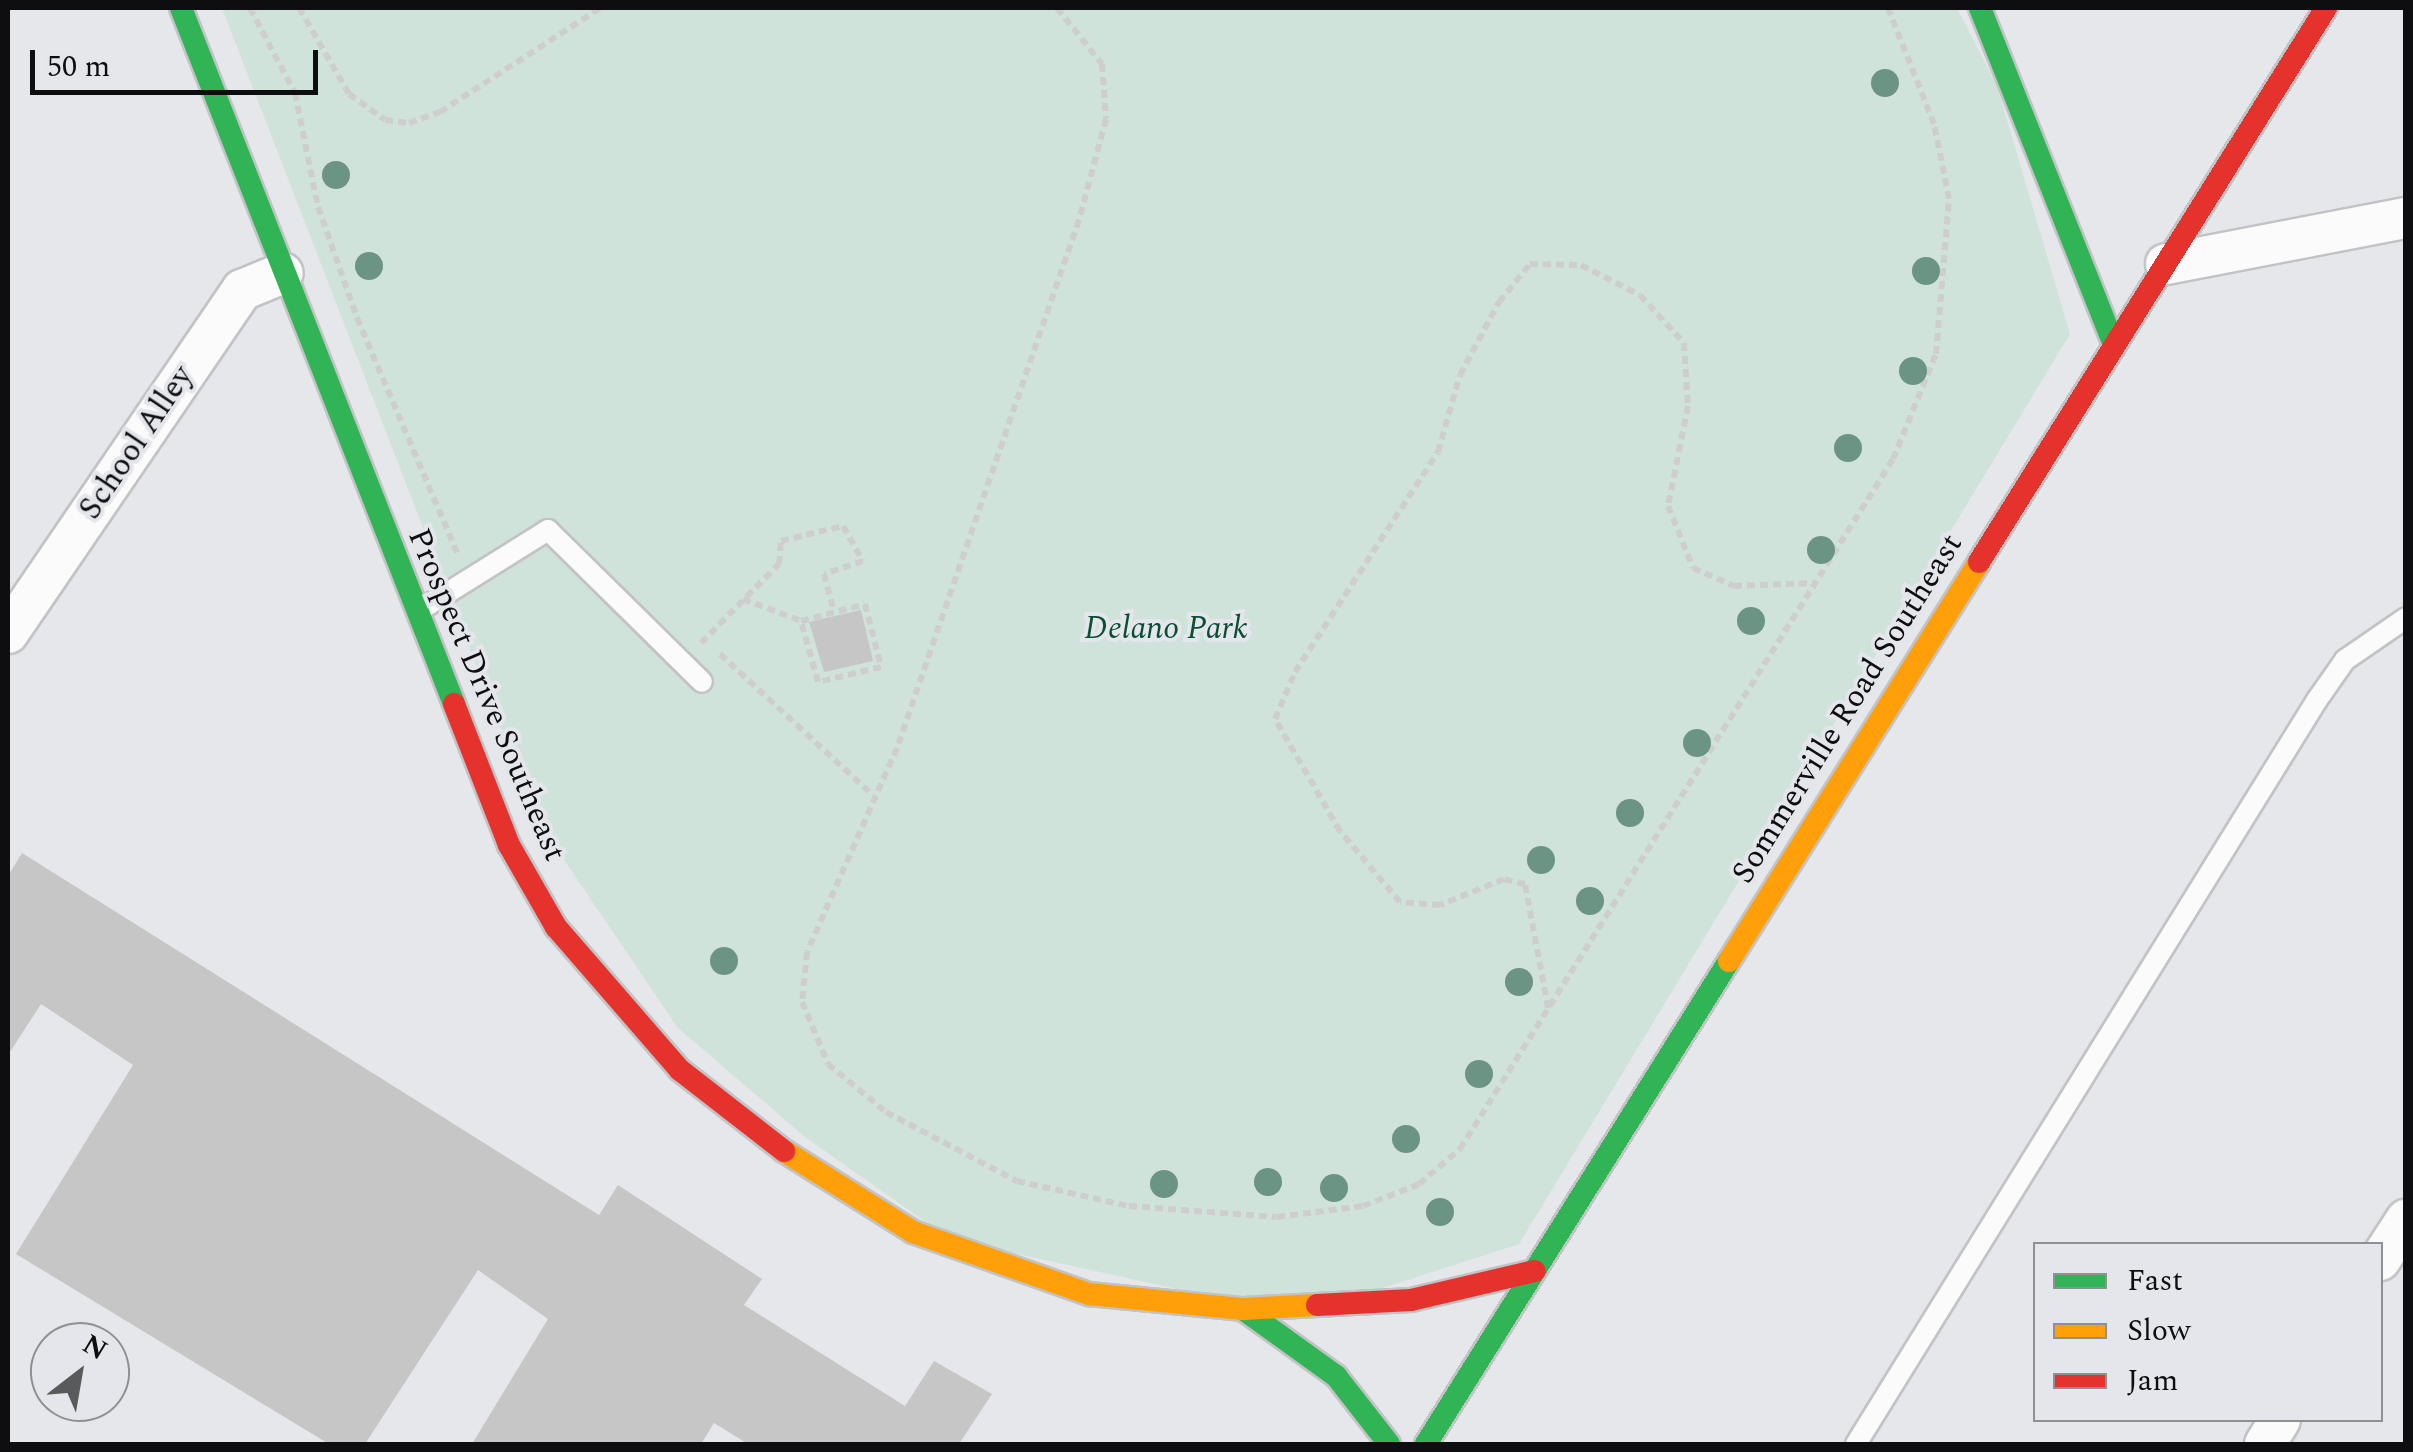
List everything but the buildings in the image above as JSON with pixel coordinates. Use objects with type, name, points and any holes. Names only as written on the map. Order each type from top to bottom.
[{"type":"street","name":"Prospect Drive Southeast","points":[[182,8],[414,614],[509,845],[556,927],[614,1001],[738,1119],[831,1186],[999,1268],[1089,1294],[1243,1309],[1411,1300],[1535,1271]]},
{"type":"street","points":[[1980,8],[2114,346]]},
{"type":"street","name":"Sommerville Road Southeast","points":[[1426,1444],[2326,8]]},
{"type":"street","points":[[2166,264],[2406,218]]},
{"type":"street","name":"School Alley","points":[[8,632],[242,290],[283,273]]},
{"type":"street","points":[[2383,1255],[2406,1220]]},
{"type":"street","points":[[1243,1309],[1336,1376],[1389,1444]]},
{"type":"street","points":[[2265,1444],[2279,1422]]},
{"type":"lane","points":[[414,614],[548,530],[702,682]]},
{"type":"lane","points":[[1856,1444],[2317,700],[2345,660],[2406,618]]},
{"type":"path","points":[[250,8],[309,134],[318,207],[358,318],[472,577]]},
{"type":"path","points":[[299,8],[349,94],[385,120],[408,123],[440,112],[600,8]]},
{"type":"path","points":[[1057,8],[1102,64],[1106,119],[1079,220],[923,673],[807,952],[802,1002],[812,1037],[828,1064],[886,1112],[1017,1181],[1130,1206],[1277,1217],[1363,1206],[1420,1184],[1460,1149],[1893,459],[1936,354],[1949,198],[1934,124],[1888,8]]},
{"type":"path","points":[[1548,1009],[1525,884],[1504,879],[1440,905],[1400,902],[1340,831],[1275,719],[1295,672],[1438,452],[1460,375],[1499,302],[1530,264],[1581,265],[1625,287],[1684,342],[1688,406],[1668,506],[1693,568],[1734,586],[1816,583]]},
{"type":"path","points":[[682,664],[779,564],[781,541],[843,526],[863,560],[824,574],[834,612]]},
{"type":"path","points":[[744,599],[801,621],[864,604],[881,667],[818,682],[801,621]]},
{"type":"path","points":[[705,640],[873,795]]},
{"type":"green space","name":"Delano Park","points":[[222,8],[1957,8],[1997,86],[2070,334],[1519,1244],[1361,1295],[1209,1296],[950,1239],[805,1137],[678,1028],[535,817]]},
{"type":"traffic: fast","points":[[181,8],[454,704]]},
{"type":"traffic: fast","points":[[1980,8],[2114,345]]},
{"type":"traffic: fast","points":[[1426,1444],[1729,961]]},
{"type":"traffic: fast","points":[[1243,1309],[1336,1376],[1389,1444]]},
{"type":"traffic: slow","points":[[1729,961],[1979,562]]},
{"type":"traffic: slow","points":[[784,1151],[913,1232],[1089,1294],[1243,1309],[1317,1305]]},
{"type":"traffic: jam","points":[[1979,562],[2326,8]]},
{"type":"traffic: jam","points":[[454,704],[509,845],[556,927],[680,1070],[784,1151]]},
{"type":"traffic: jam","points":[[1317,1305],[1411,1300],[1535,1271]]}]
